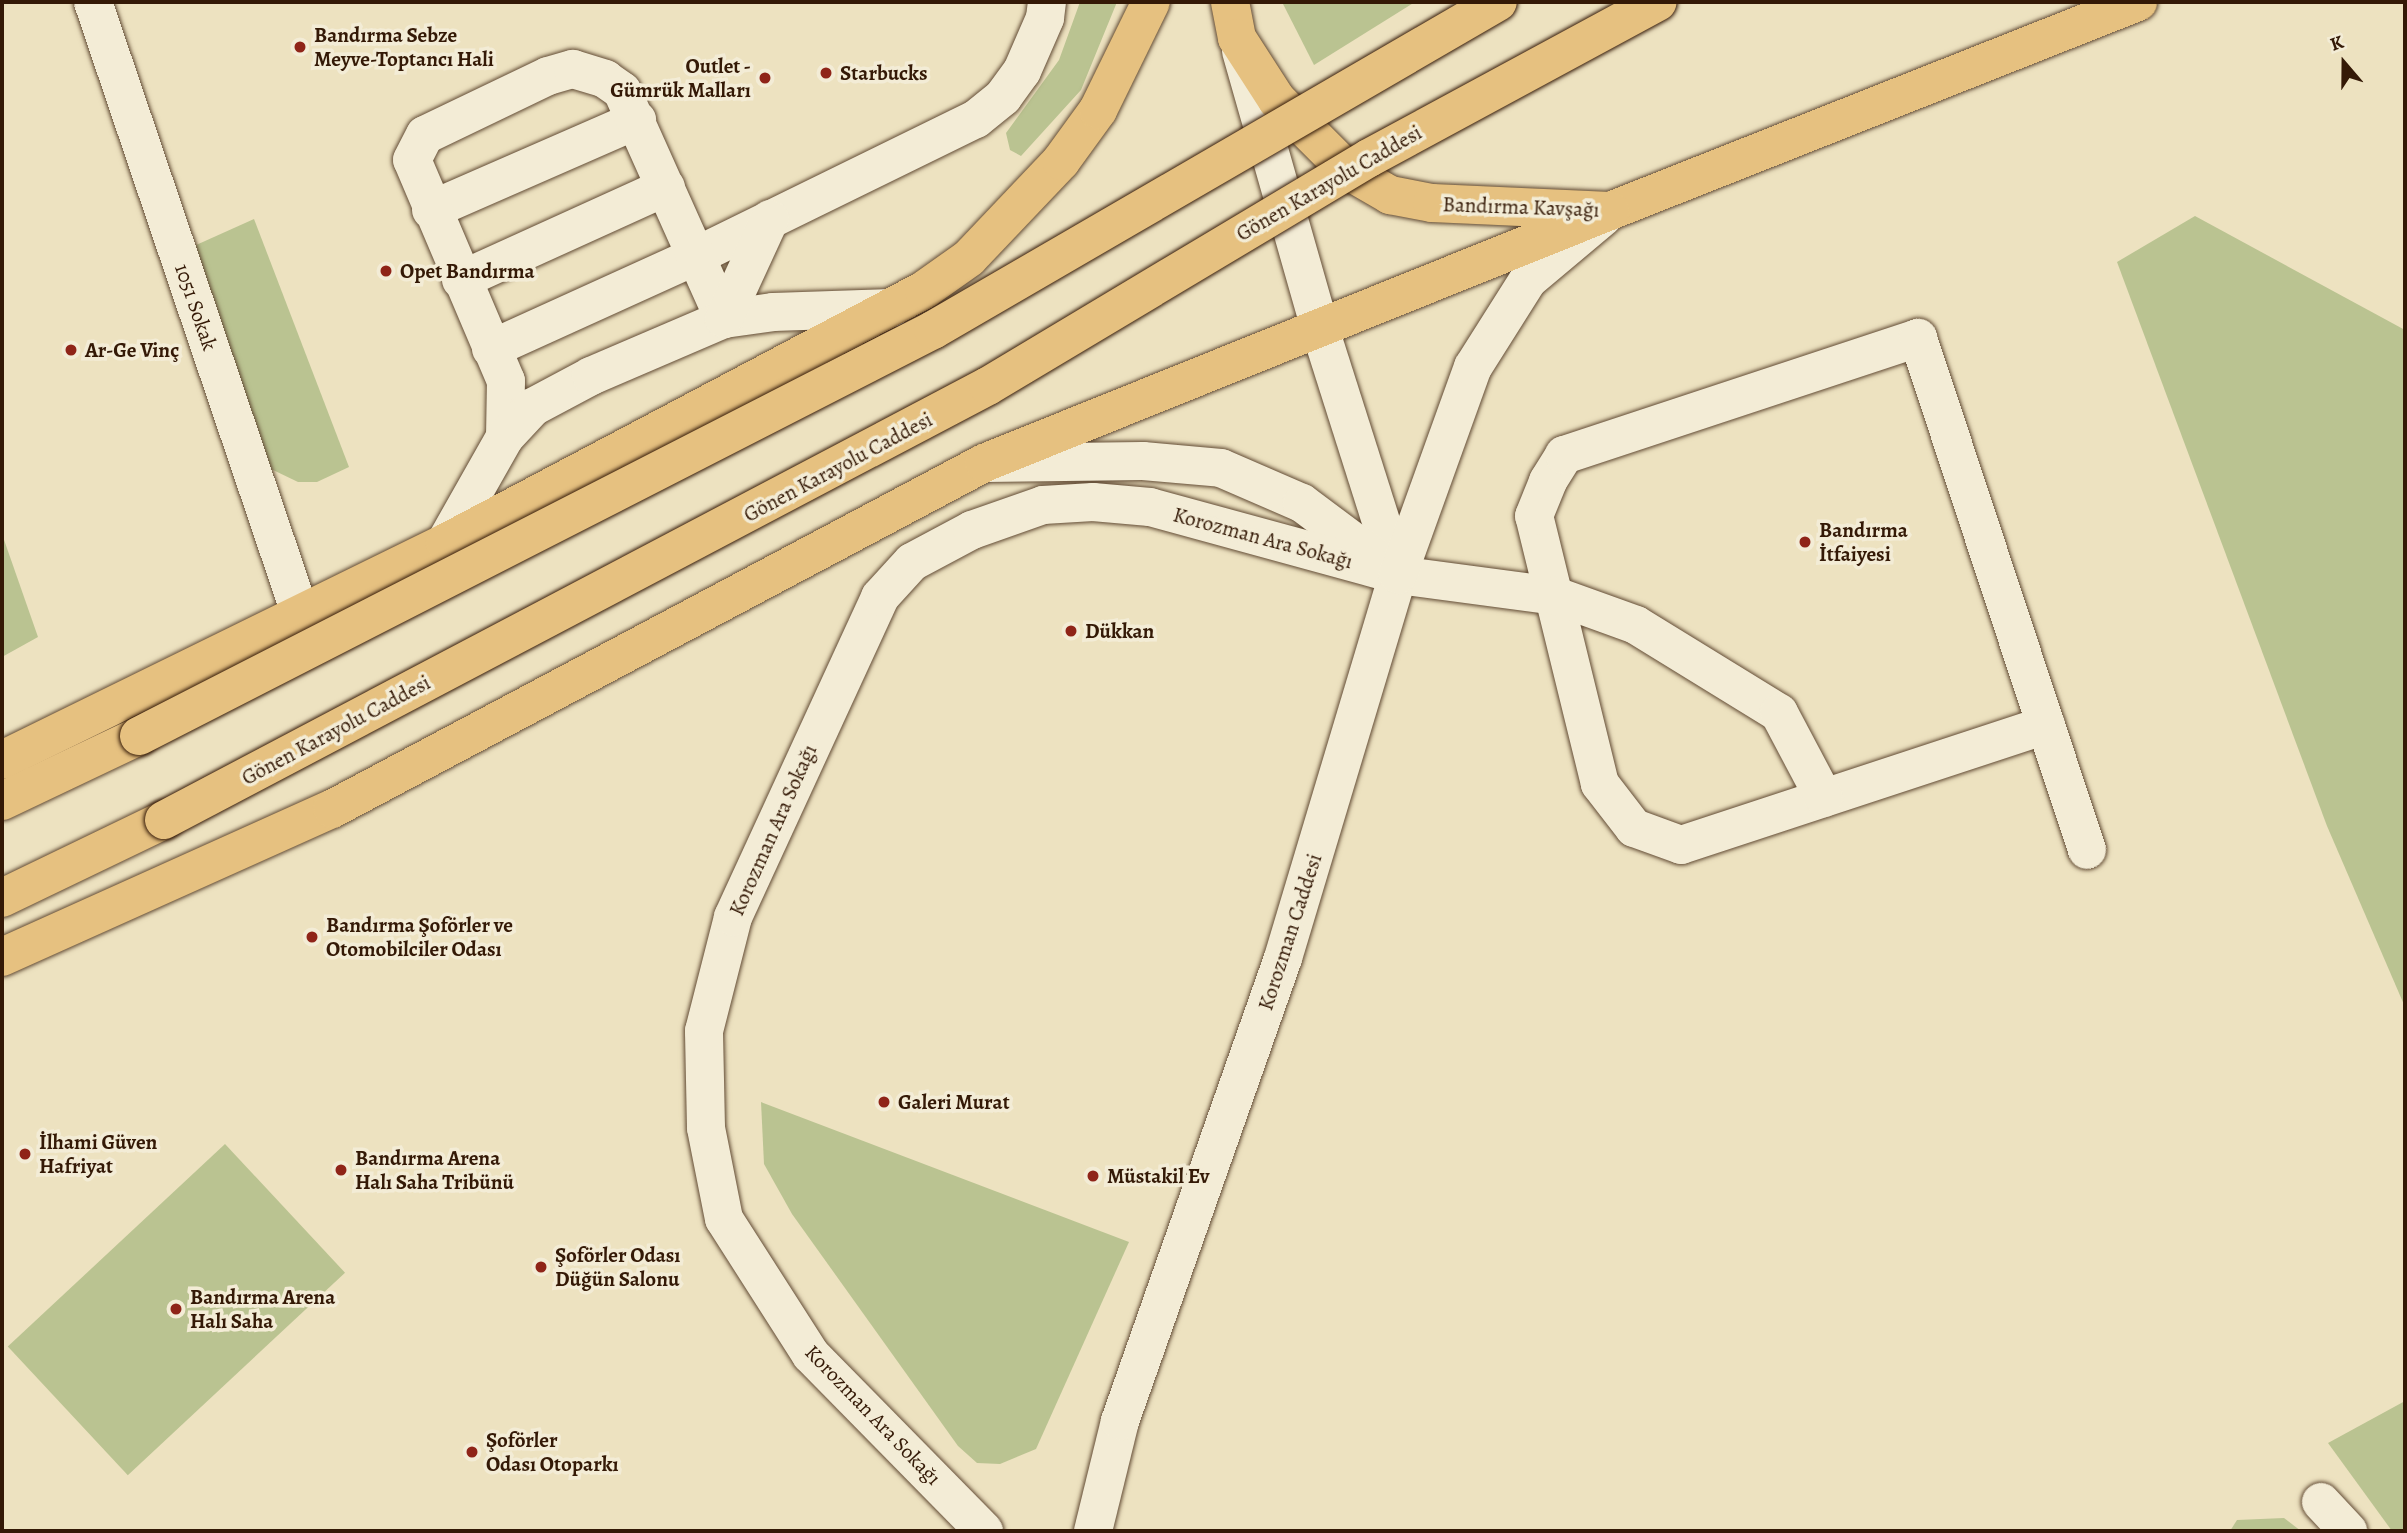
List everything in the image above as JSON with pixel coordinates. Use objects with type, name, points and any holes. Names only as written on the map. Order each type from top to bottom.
[{"type":"main road","points":[[2,760],[445,543],[892,309],[969,258],[1061,161],[1098,110],[1151,2]]},
{"type":"main road","points":[[2,801],[139,736],[933,330],[1498,2]]},
{"type":"main road","name":"Gönen Karayolu Caddesi","points":[[2,898],[164,820],[988,386],[1369,158],[1657,2]]},
{"type":"main road","name":"Bandırma Kavşağı","points":[[1233,20],[1277,100],[1347,170],[1390,195],[1432,203],[1610,211],[2138,2]]},
{"type":"main road","points":[[2,957],[332,808],[984,463],[1610,211]]},
{"type":"street","name":"1051 Sokak","points":[[93,2],[300,613]]},
{"type":"street","points":[[491,349],[696,256],[948,135],[1003,97],[1022,71],[1045,18],[1047,2]]},
{"type":"street","name":"Bandırma Kavşağı","points":[[1233,20],[1320,328]]},
{"type":"street","points":[[505,437],[506,381],[412,160],[425,135],[548,76],[573,69],[606,79],[622,91],[637,120],[724,319]]},
{"type":"street","points":[[432,210],[637,120]]},
{"type":"street","points":[[461,280],[666,187]]},
{"type":"street","name":"Korozman Caddesi","points":[[1093,1531],[1119,1421],[1283,958],[1398,575],[1473,367],[1528,280],[1610,211]]},
{"type":"street","points":[[724,319],[743,287],[770,219]]},
{"type":"street","points":[[445,543],[505,437],[533,407],[590,376],[724,319],[773,312],[892,309]]},
{"type":"street","points":[[1320,328],[1398,575]]},
{"type":"street","points":[[2046,725],[1681,845],[1634,828],[1600,784],[1556,596],[1534,516],[1564,455],[1918,338],[2046,725],[2087,850]]},
{"type":"street","points":[[984,463],[1143,461],[1220,468],[1302,503],[1398,575]]},
{"type":"street","name":"Korozman Ara Sokağı","points":[[984,1531],[811,1355],[723,1219],[706,1128],[704,1031],[733,917],[880,597],[912,562],[972,530],[1043,505],[1093,502],[1150,507],[1398,575],[1556,596],[1636,625],[1779,713],[1824,798]]},
{"type":"street","points":[[2321,1502],[2348,1531]]},
{"type":"green space","points":[[1080,2],[1117,2],[1081,90],[1021,156],[1010,150],[1006,133],[1059,60]]},
{"type":"green space","points":[[1282,2],[1415,2],[1314,65]]},
{"type":"green space","points":[[2195,216],[2405,330],[2405,1007],[2327,826],[2117,262]]},
{"type":"green space","points":[[254,219],[349,467],[317,482],[298,482],[271,469],[185,250]]},
{"type":"green space","points":[[2,534],[38,637],[2,657]]},
{"type":"green space","points":[[761,1102],[1129,1242],[1036,1449],[1000,1464],[977,1463],[958,1446],[792,1214],[764,1164]]},
{"type":"green space","name":"Bandırma Arena Halı Saha","points":[[225,1144],[345,1273],[128,1475],[8,1347]]},
{"type":"green space","points":[[2405,1401],[2405,1531],[2392,1531],[2328,1443]]},
{"type":"green space","points":[[2284,1518],[2301,1531],[2230,1531],[2237,1520]]},
{"type":"place","name":"Bandırma Sebze Meyve-Toptancı Hali","points":[[300,47]]},
{"type":"place","name":"Starbucks","points":[[826,73]]},
{"type":"place","name":"Outlet - Gümrük Malları","points":[[765,78]]},
{"type":"place","name":"Opet Bandırma","points":[[386,271]]},
{"type":"place","name":"Ar-Ge Vinç","points":[[71,350]]},
{"type":"place","name":"Bandırma İtfaiyesi","points":[[1805,542]]},
{"type":"place","name":"Dükkan","points":[[1071,631]]},
{"type":"place","name":"Bandırma Şoförler ve Otomobilciler Odası","points":[[312,937]]},
{"type":"place","name":"Galeri Murat","points":[[884,1102]]},
{"type":"place","name":"İlhami Güven Hafriyat","points":[[25,1154]]},
{"type":"place","name":"Bandırma Arena Halı Saha Tribünü","points":[[341,1170]]},
{"type":"place","name":"Müstakil Ev","points":[[1093,1176]]},
{"type":"place","name":"Şoförler Odası Düğün Salonu","points":[[541,1267]]},
{"type":"place","name":"Bandırma Arena Halı Saha","points":[[176,1309]]},
{"type":"place","name":"Şoförler Odası Otoparkı","points":[[472,1452]]}]
